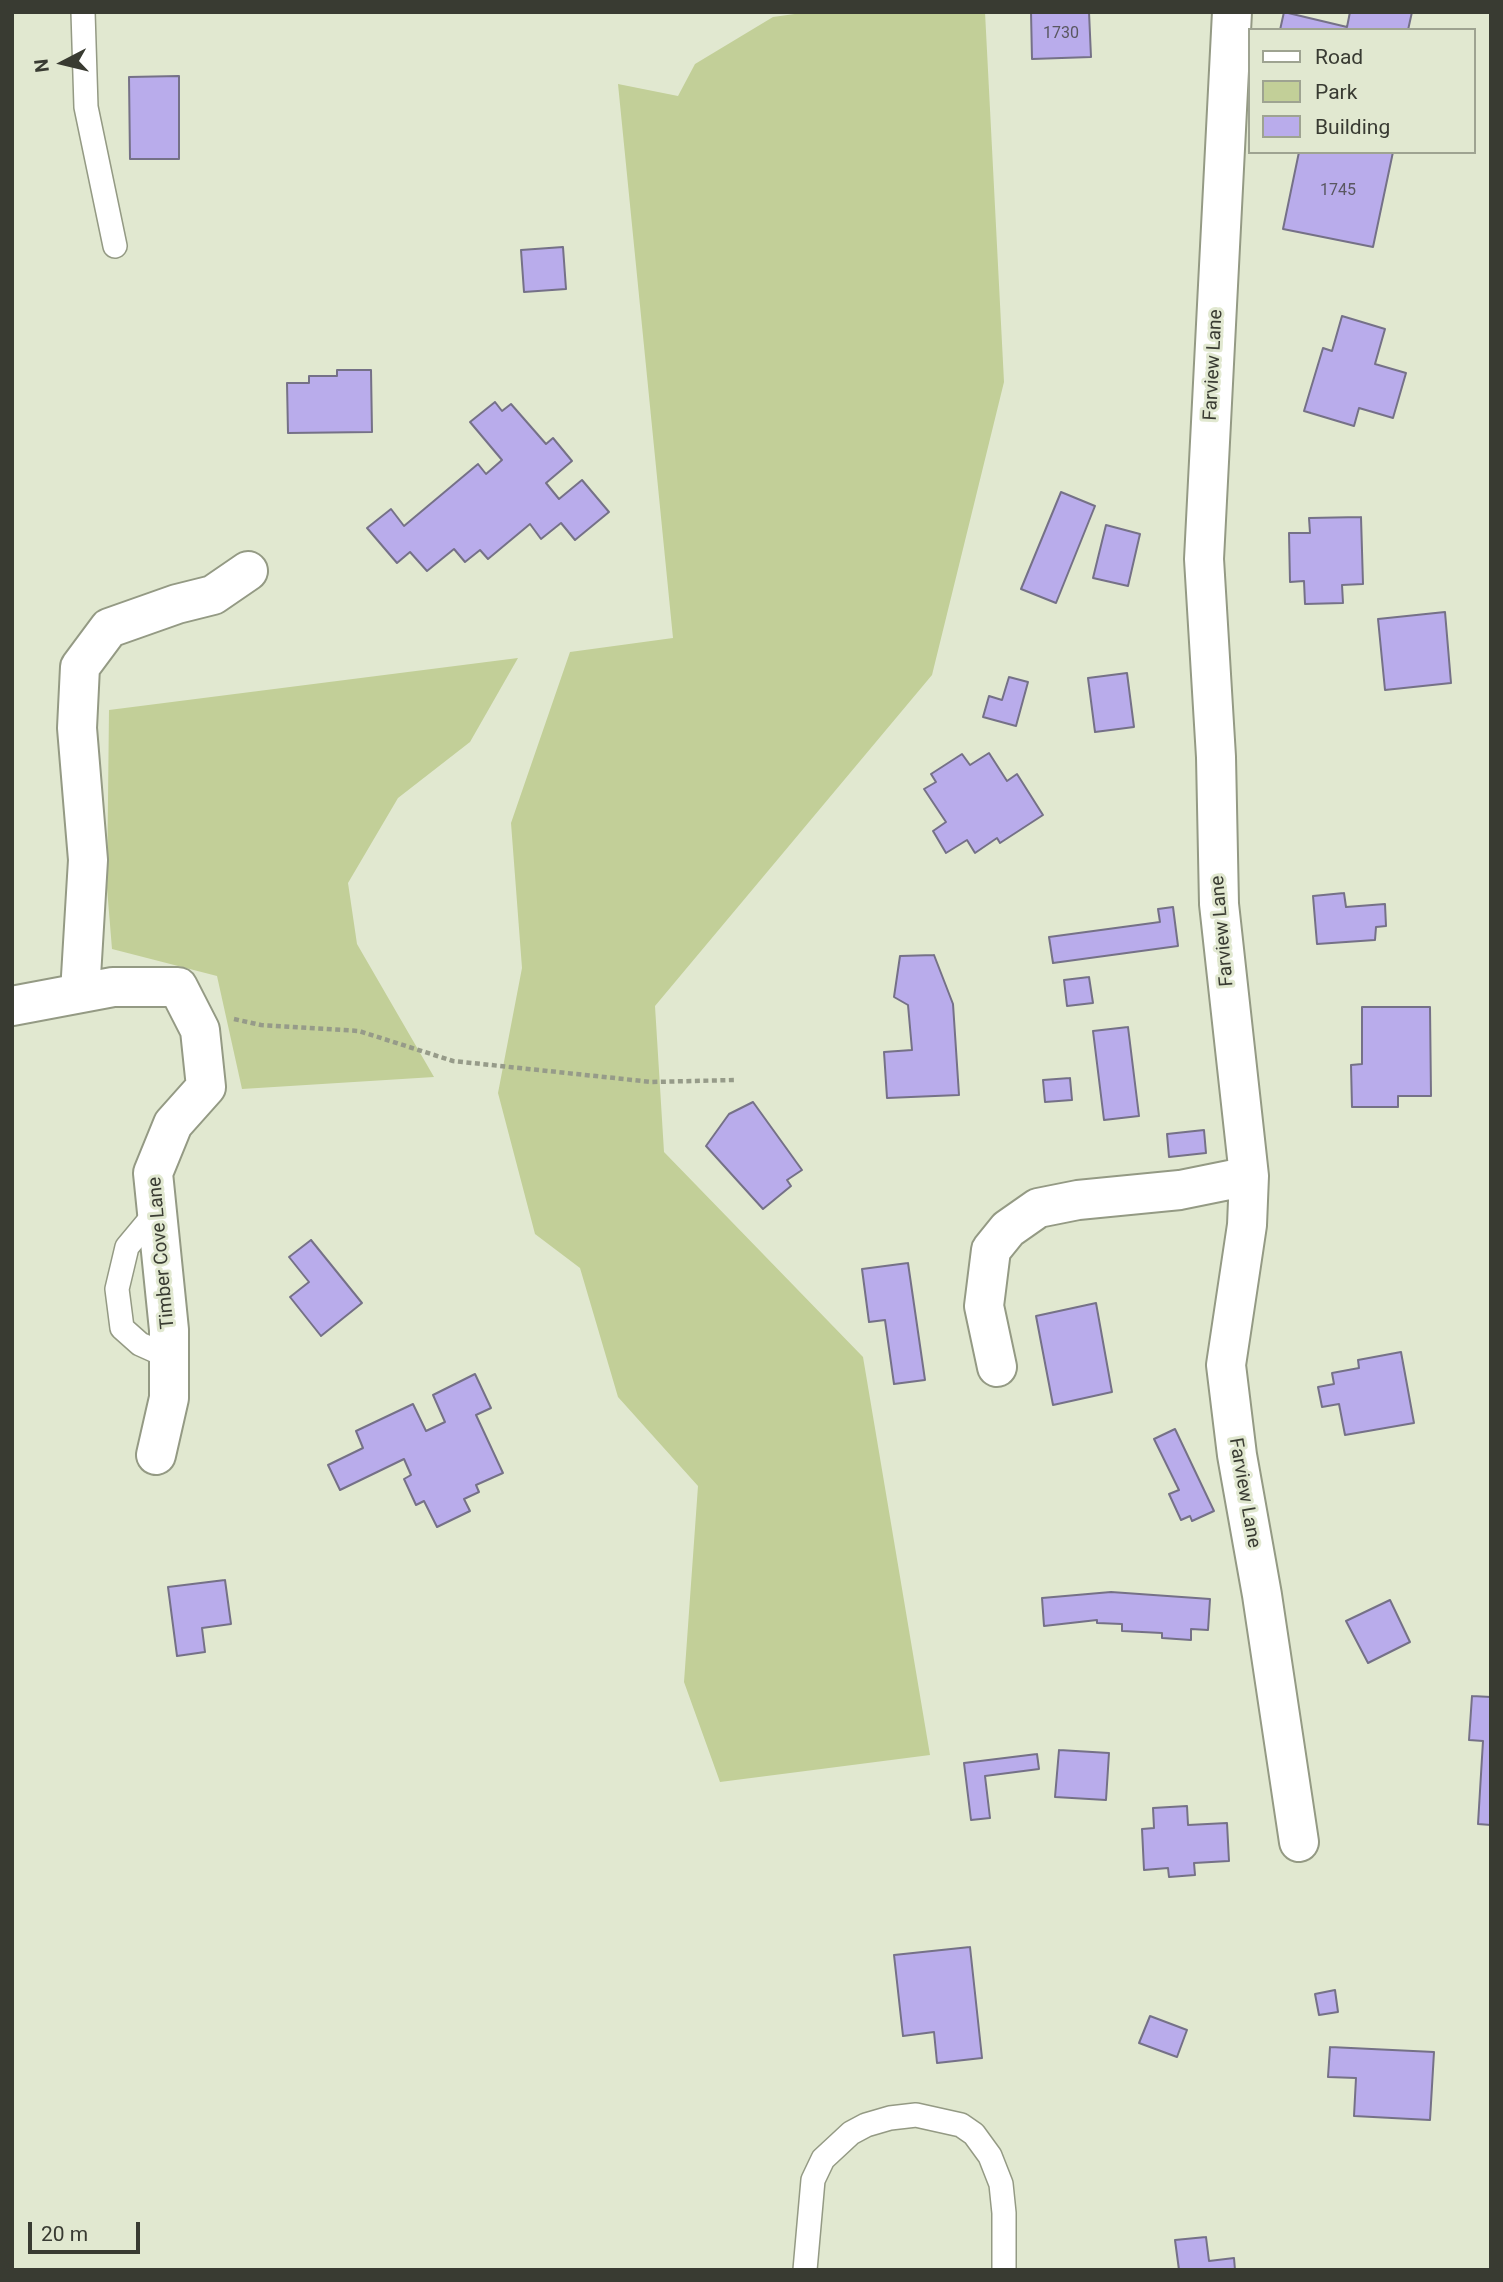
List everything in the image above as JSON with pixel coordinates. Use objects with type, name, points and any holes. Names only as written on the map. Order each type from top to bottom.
[{"type":"street","name":"Farview Lane","points":[[1232,12],[1204,559],[1216,757],[1219,904],[1248,1176],[1247,1225],[1226,1365],[1237,1455],[1262,1595],[1299,1842]]},
{"type":"street","points":[[80,993],[88,860],[77,728],[80,667],[109,628],[177,604],[213,595],[248,570]]},
{"type":"street","name":"Timber Cove Lane","points":[[12,1006],[113,987],[178,986],[200,1030],[206,1087],[173,1124],[153,1173],[169,1330],[169,1398],[156,1455]]},
{"type":"street","points":[[996,1367],[984,1306],[991,1250],[1007,1229],[1038,1208],[1078,1200],[1180,1190],[1248,1176]]},
{"type":"lane","points":[[83,12],[86,107],[115,246]]},
{"type":"lane","points":[[805,2270],[813,2180],[823,2159],[851,2133],[866,2125],[890,2118],[916,2115],[961,2125],[974,2134],[990,2156],[1001,2184],[1004,2270]]},
{"type":"path","points":[[190,1010],[261,1025],[359,1031],[453,1061],[652,1082],[734,1080]]},
{"type":"green space","points":[[809,12],[985,12],[1004,382],[932,675],[655,1006],[664,1152],[863,1357],[930,1755],[720,1782],[684,1682],[698,1486],[618,1397],[580,1268],[535,1234],[498,1093],[522,968],[511,823],[570,652],[673,638],[618,84],[678,96],[695,64],[773,17]]},
{"type":"green space","points":[[518,658],[470,742],[398,798],[348,883],[357,944],[434,1077],[242,1089],[217,976],[112,949],[107,888],[109,710]]},
{"type":"building","points":[[1031,12],[1089,12],[1091,57],[1032,59]]},
{"type":"building","points":[[1284,12],[1347,27],[1350,12],[1412,12],[1408,28],[1280,28]]},
{"type":"building","points":[[179,76],[179,159],[130,159],[129,77]]},
{"type":"building","points":[[1299,154],[1393,154],[1373,247],[1283,229]]},
{"type":"building","points":[[563,247],[566,289],[524,292],[521,250]]},
{"type":"building","points":[[1342,316],[1385,329],[1375,364],[1406,373],[1393,418],[1359,408],[1354,426],[1304,411],[1323,348],[1332,351]]},
{"type":"building","points":[[337,370],[371,370],[372,432],[288,433],[287,383],[309,383],[309,376],[337,376]]},
{"type":"building","points":[[495,402],[502,411],[511,404],[546,444],[553,438],[572,461],[546,483],[559,499],[582,480],[609,512],[575,540],[561,523],[541,539],[530,524],[488,559],[480,550],[465,562],[454,549],[427,571],[410,552],[397,563],[367,528],[391,509],[404,526],[478,464],[486,474],[502,460],[470,422]]},
{"type":"building","points":[[1061,492],[1095,506],[1056,603],[1021,589]]},
{"type":"building","points":[[1361,517],[1363,584],[1342,585],[1343,603],[1305,604],[1304,581],[1290,582],[1289,533],[1310,533],[1309,518]]},
{"type":"building","points":[[1106,525],[1140,534],[1128,586],[1093,578]]},
{"type":"building","points":[[1445,612],[1451,683],[1385,690],[1378,619]]},
{"type":"building","points":[[1127,673],[1134,727],[1095,732],[1088,678]]},
{"type":"building","points":[[1009,677],[1028,682],[1016,726],[983,717],[989,696],[1002,700]]},
{"type":"building","points":[[989,753],[1007,781],[1017,774],[1043,815],[1000,843],[997,838],[975,853],[967,840],[946,853],[933,831],[946,822],[924,789],[936,782],[931,774],[962,754],[970,765]]},
{"type":"building","points":[[1344,893],[1346,907],[1385,904],[1386,926],[1376,927],[1375,940],[1317,944],[1313,896]]},
{"type":"building","points":[[1173,907],[1178,946],[1053,963],[1049,937],[1160,922],[1158,909]]},
{"type":"building","points":[[934,955],[953,1004],[959,1095],[887,1098],[884,1052],[912,1050],[908,1005],[894,997],[900,956]]},
{"type":"building","points":[[1089,977],[1093,1003],[1067,1006],[1064,980]]},
{"type":"building","points":[[1362,1007],[1430,1007],[1431,1096],[1398,1096],[1398,1107],[1352,1107],[1351,1065],[1362,1064]]},
{"type":"building","points":[[1128,1027],[1139,1116],[1104,1120],[1093,1031]]},
{"type":"building","points":[[1070,1078],[1072,1100],[1045,1102],[1043,1080]]},
{"type":"building","points":[[753,1102],[802,1170],[787,1180],[791,1186],[763,1209],[706,1146],[729,1114]]},
{"type":"building","points":[[1204,1130],[1206,1153],[1169,1157],[1167,1134]]},
{"type":"building","points":[[311,1240],[362,1303],[321,1336],[290,1297],[309,1282],[289,1257]]},
{"type":"building","points":[[908,1263],[925,1380],[894,1384],[885,1320],[869,1322],[862,1269]]},
{"type":"building","points":[[1096,1303],[1112,1392],[1053,1405],[1036,1316]]},
{"type":"building","points":[[1401,1352],[1414,1423],[1345,1435],[1339,1404],[1322,1407],[1318,1387],[1334,1384],[1332,1373],[1359,1368],[1358,1360]]},
{"type":"building","points":[[475,1374],[491,1408],[476,1415],[503,1473],[476,1485],[479,1492],[464,1499],[470,1511],[437,1527],[424,1501],[416,1505],[404,1479],[411,1475],[404,1459],[340,1490],[328,1465],[363,1448],[356,1431],[413,1404],[426,1431],[445,1422],[433,1395]]},
{"type":"building","points":[[1175,1429],[1214,1511],[1192,1521],[1190,1516],[1181,1520],[1169,1494],[1179,1490],[1154,1439]]},
{"type":"building","points":[[225,1580],[231,1624],[202,1628],[205,1652],[177,1656],[168,1587]]},
{"type":"building","points":[[1111,1592],[1210,1599],[1208,1630],[1191,1629],[1191,1640],[1162,1638],[1162,1633],[1122,1631],[1122,1624],[1097,1623],[1097,1620],[1044,1626],[1042,1598]]},
{"type":"building","points":[[1390,1600],[1410,1642],[1368,1663],[1346,1621]]},
{"type":"building","points":[[1472,1696],[1491,1697],[1491,1825],[1478,1824],[1483,1741],[1469,1740]]},
{"type":"building","points":[[1059,1750],[1109,1753],[1106,1800],[1055,1797]]},
{"type":"building","points":[[1037,1754],[1039,1769],[985,1776],[990,1818],[971,1820],[964,1763]]},
{"type":"building","points":[[1187,1806],[1188,1825],[1227,1823],[1229,1861],[1194,1863],[1195,1875],[1169,1877],[1168,1868],[1144,1870],[1142,1829],[1154,1828],[1153,1808]]},
{"type":"building","points":[[970,1947],[982,2058],[937,2063],[934,2032],[903,2036],[894,1955]]},
{"type":"building","points":[[1335,1990],[1338,2012],[1319,2015],[1315,1994]]},
{"type":"building","points":[[1150,2016],[1187,2030],[1177,2057],[1139,2043]]},
{"type":"building","points":[[1330,2047],[1434,2052],[1430,2120],[1354,2116],[1356,2078],[1328,2077]]},
{"type":"building","points":[[1206,2237],[1209,2261],[1234,2258],[1235,2270],[1179,2270],[1175,2240]]}]
